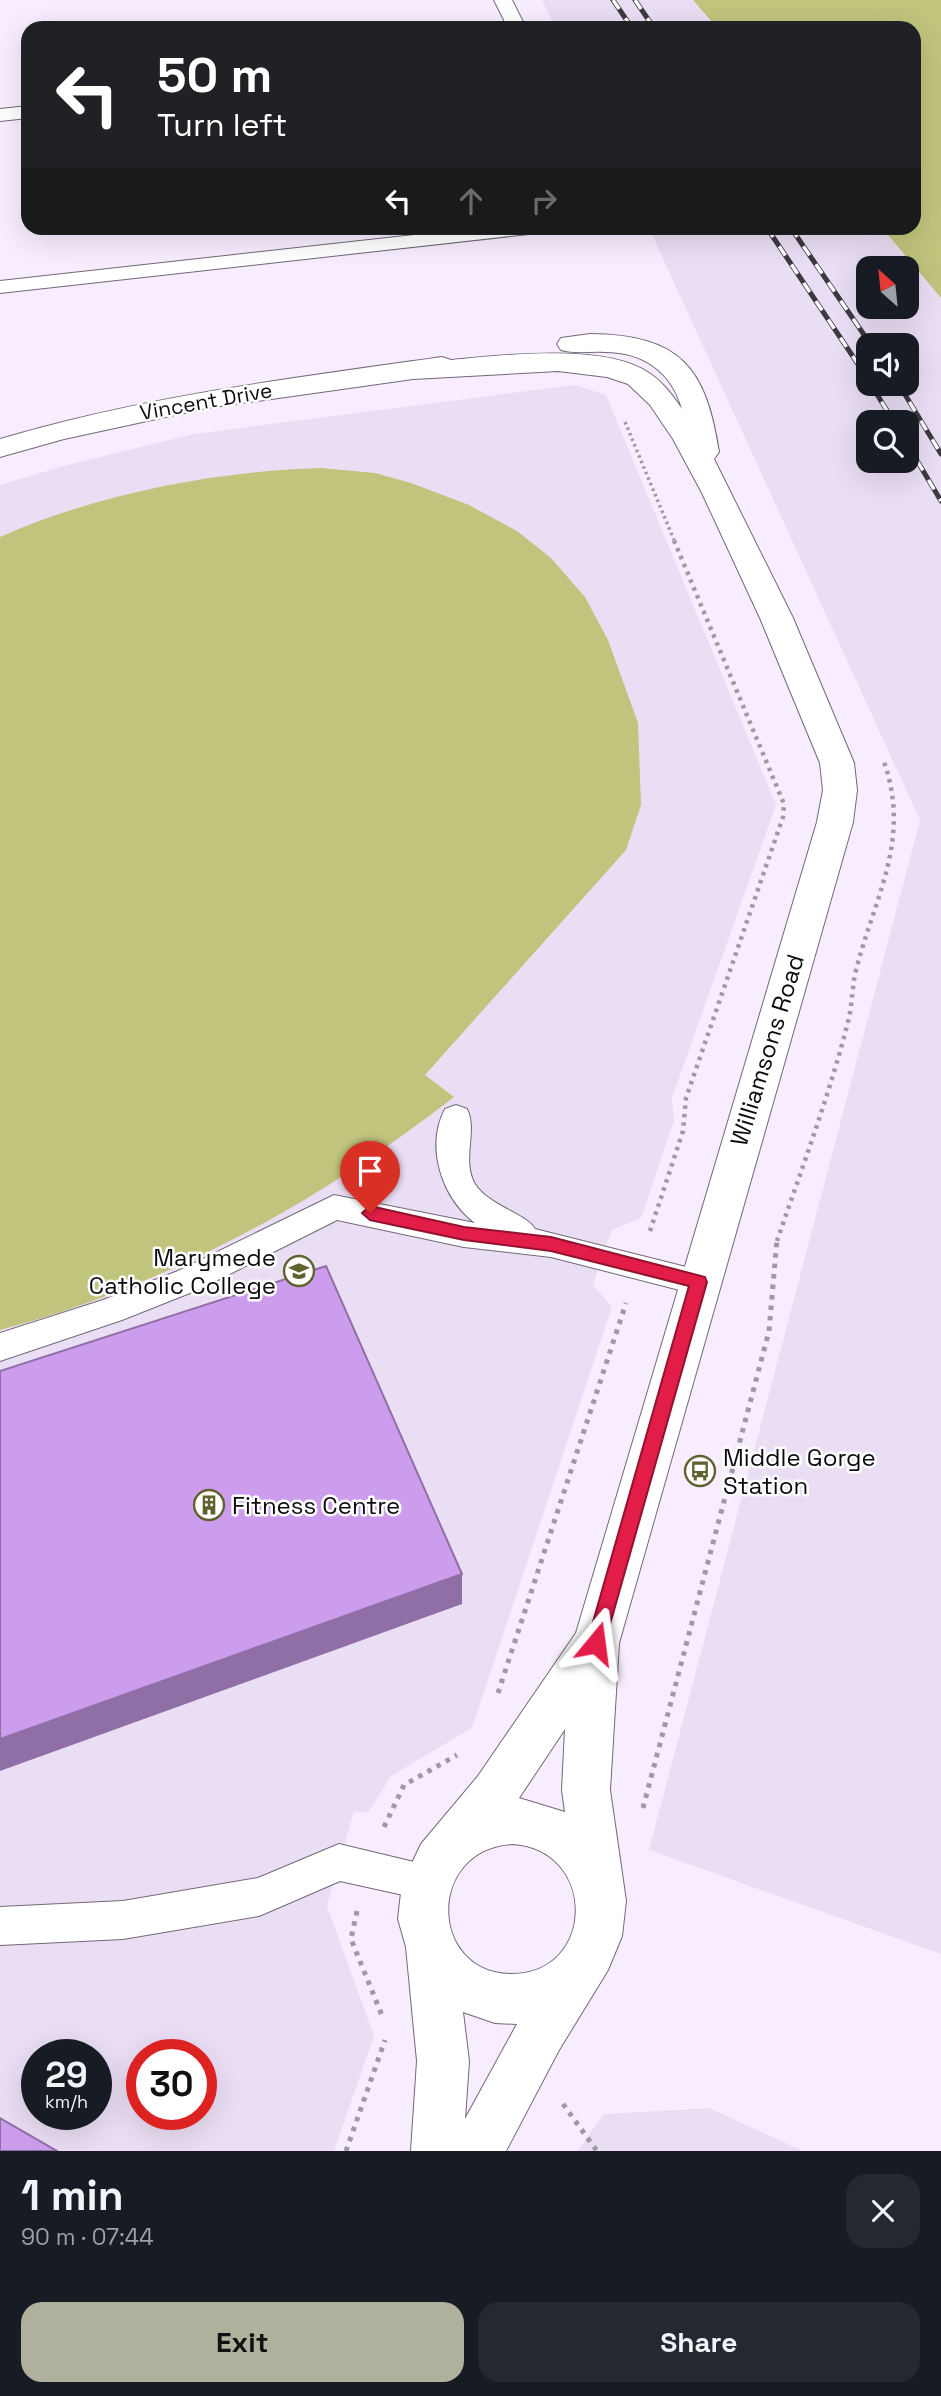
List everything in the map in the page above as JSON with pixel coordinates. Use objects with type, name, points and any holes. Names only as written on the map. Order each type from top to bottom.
[{"type":"street","name":"Vincent Drive","points":[[0,448],[58,431],[207,399],[416,370],[559,345],[594,342],[646,350]]},
{"type":"street","name":"Williamsons Road","points":[[646,350],[676,366],[693,396],[708,471]]},
{"type":"street","name":"Vincent Drive","points":[[416,370],[566,363],[612,370]]},
{"type":"street","name":"Williamsons Road","points":[[600,1894],[586,1790],[586,1758],[596,1643],[835,822],[840,790],[837,763],[822,725],[708,471],[651,386],[612,370]]},
{"type":"street","name":"Williamsons Road","points":[[457,1839],[514,1765],[596,1643]]},
{"type":"street","points":[[437,2151],[443,2062],[430,1947],[422,1914],[426,1881],[439,1858],[457,1839],[489,1824],[526,1822],[559,1835],[581,1854],[595,1876],[600,1894],[598,1936],[541,2032],[477,2151]]},
{"type":"street","points":[[430,1947],[443,1967],[460,1982],[489,1996],[505,1999],[551,1990],[576,1972],[586,1960]]},
{"type":"lane","points":[[503,0],[514,21]]},
{"type":"lane","points":[[0,115],[21,113]]},
{"type":"lane","points":[[0,287],[466,235]]},
{"type":"lane","points":[[456,1117],[452,1164],[466,1199],[483,1214],[551,1244]]},
{"type":"lane","points":[[0,1347],[111,1311],[189,1280],[334,1207],[464,1234],[551,1244],[699,1282]]},
{"type":"lane","points":[[0,1926],[123,1920],[259,1897],[339,1862],[426,1881]]},
{"type":"path","points":[[494,1705],[683,1131],[686,1098],[783,817],[784,804],[624,419]]},
{"type":"path","points":[[383,2020],[351,1939],[366,1867],[404,1785],[468,1749]]},
{"type":"path","points":[[346,2151],[388,2031]]},
{"type":"shaded area","points":[[542,0],[693,0],[711,21],[552,21]]},
{"type":"shaded area","points":[[652,235],[888,235],[906,256],[856,256],[856,319],[919,319],[919,272],[941,298],[941,1954],[649,1850],[920,820]]},
{"type":"shaded area","name":"Marymede Catholic College","points":[[575,385],[606,395],[776,805],[672,1098],[674,1121],[641,1218],[612,1230],[602,1256],[593,1285],[612,1307],[472,1728],[391,1776],[368,1813],[354,1811],[327,1906],[374,2036],[334,2151],[0,2151],[0,485],[67,465],[194,434]]},
{"type":"shaded area","points":[[709,2108],[803,2151],[577,2151],[604,2114]]},
{"type":"green space","points":[[693,0],[941,0],[941,298],[919,272],[919,256],[906,256],[888,235],[921,235],[921,21],[711,21]]},
{"type":"green space","points":[[321,468],[375,473],[411,483],[469,505],[517,531],[551,558],[585,597],[608,640],[638,723],[641,805],[626,850],[425,1075],[454,1097],[349,1172],[239,1236],[123,1290],[0,1330],[0,537],[76,508],[157,488],[240,474]]},
{"type":"building","name":"Fitness Centre","points":[[326,1266],[462,1574],[0,1739],[0,1371]]},
{"type":"building","points":[[0,2118],[57,2151],[0,2151]]},
{"type":"railway","points":[[613,0],[627,21]]},
{"type":"railway","points":[[635,0],[649,21]]},
{"type":"railway","points":[[772,235],[856,361]]},
{"type":"railway","points":[[796,235],[863,333]]},
{"type":"railway","points":[[878,396],[887,410]]},
{"type":"railway","points":[[906,396],[941,454]]},
{"type":"railway","points":[[919,464],[941,501]]},
{"type":"place","name":"Marymede Catholic College","points":[[299,1271]]},
{"type":"place","name":"Middle Gorge Station","points":[[700,1471]]},
{"type":"place","name":"Fitness Centre","points":[[209,1505]]},
{"type":"route","points":[[370,1213],[464,1234],[551,1244],[699,1282],[596,1643]]}]
